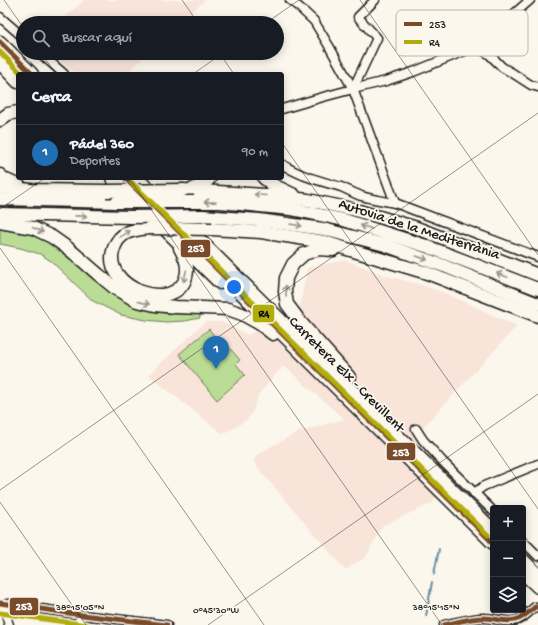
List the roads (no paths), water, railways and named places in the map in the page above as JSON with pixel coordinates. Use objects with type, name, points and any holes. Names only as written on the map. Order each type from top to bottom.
[{"type":"highway","points":[[0,42],[16,58]]},
{"type":"highway","points":[[12,54],[16,57]]},
{"type":"highway","points":[[0,56],[17,72]]},
{"type":"highway","points":[[18,60],[30,72]]},
{"type":"highway","points":[[20,60],[35,72]]},
{"type":"highway","points":[[0,63],[16,80]]},
{"type":"highway","points":[[0,120],[8,114],[16,112]]},
{"type":"highway","points":[[0,175],[15,185],[31,190]]},
{"type":"highway","points":[[114,180],[284,343],[383,435]]},
{"type":"highway","name":"Carretera Elx - Crevillent","points":[[126,180],[383,435],[490,533]]},
{"type":"highway","name":"Carretera Elx - Crevillent","points":[[139,180],[490,533]]},
{"type":"highway","points":[[151,180],[410,439],[441,472],[490,533]]},
{"type":"highway","points":[[186,191],[204,184],[208,180]]},
{"type":"highway","points":[[267,180],[273,185],[308,200]]},
{"type":"highway","points":[[0,187],[31,190],[218,192],[308,200],[352,209],[417,228],[538,275]]},
{"type":"highway","name":"Autovia de la Mediterrània","points":[[0,199],[117,202],[220,202],[291,209],[344,220],[426,246],[538,289]]},
{"type":"highway","name":"Autovia de la Mediterrània","points":[[0,214],[131,217],[225,217],[323,229],[385,245],[444,266],[538,304]]},
{"type":"highway","points":[[0,222],[33,228],[52,237],[69,249],[116,289],[137,301],[156,306],[228,309],[242,314],[260,324],[284,343]]},
{"type":"highway","points":[[165,230],[180,248],[185,257],[187,274],[184,282],[180,288],[172,292],[162,294],[152,295],[136,290],[122,280],[115,270],[112,260],[113,250],[118,240],[124,234],[133,230],[149,228],[212,229],[260,232],[324,242],[354,250],[427,273],[538,316]]},
{"type":"highway","points":[[349,377],[302,324],[287,304],[284,292],[286,278],[293,264],[304,254],[319,249],[354,250]]},
{"type":"highway","points":[[526,565],[536,581]]},
{"type":"highway","points":[[526,575],[536,581]]},
{"type":"street","points":[[290,0],[314,21],[353,89],[395,204]]},
{"type":"street","points":[[353,89],[377,38],[358,17],[375,0]]},
{"type":"street","points":[[518,10],[530,0]]},
{"type":"street","points":[[0,17],[16,31]]},
{"type":"street","points":[[284,108],[386,81],[452,56]]},
{"type":"street","points":[[491,56],[502,67],[531,85],[538,87]]},
{"type":"street","points":[[48,60],[62,72]]},
{"type":"street","points":[[284,166],[324,183],[360,195],[395,204],[538,257]]},
{"type":"street","points":[[416,429],[423,440],[442,461],[490,508]]},
{"type":"street","points":[[474,493],[484,486],[538,464]]},
{"type":"street","points":[[526,544],[538,556]]},
{"type":"street","points":[[9,625],[4,607],[80,619],[138,625]]},
{"type":"street","points":[[444,625],[478,618],[514,621],[523,618],[536,607],[538,608]]},
{"type":"street","points":[[457,625],[482,620],[506,624],[517,623],[522,621],[538,608]]},
{"type":"street","points":[[80,619],[167,625]]},
{"type":"waterway","points":[[434,574],[439,549]]},
{"type":"waterway","points":[[426,616],[432,582]]},
{"type":"place","name":"Pádel 360","points":[[216,369]]}]
